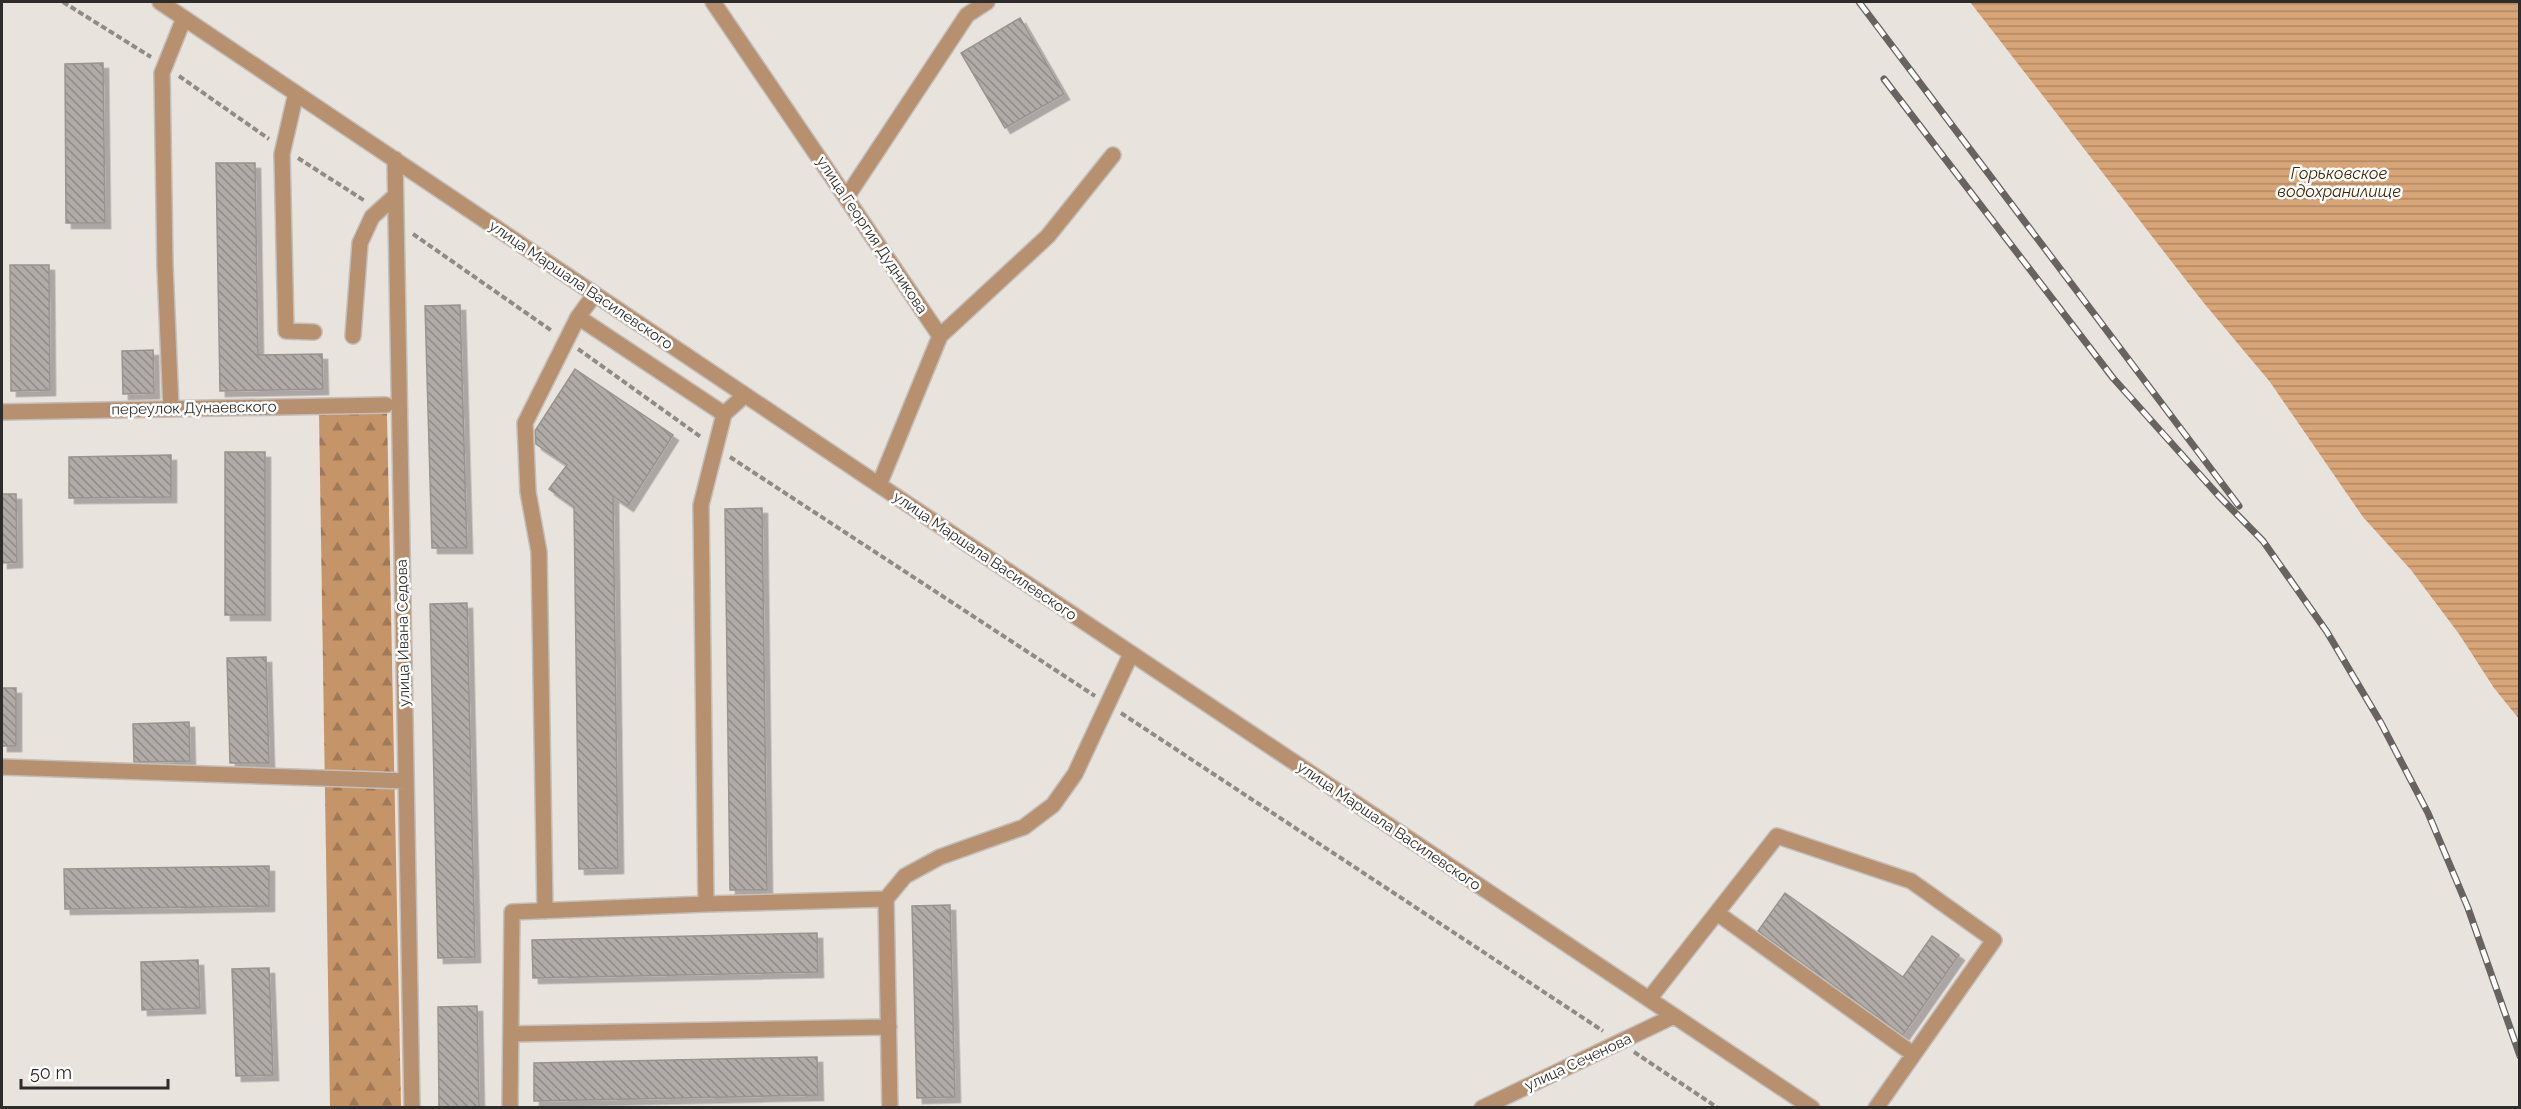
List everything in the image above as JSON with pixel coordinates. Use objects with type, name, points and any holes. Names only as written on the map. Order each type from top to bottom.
[{"type":"street","name":"улица Маршала Василевского","points":[[160,2],[879,486],[1812,1107]]},
{"type":"street","name":"улица Георгия Дудникова","points":[[713,2],[940,336]]},
{"type":"street","points":[[846,198],[967,15],[987,2]]},
{"type":"street","points":[[171,409],[165,266],[162,73],[184,18]]},
{"type":"street","points":[[296,93],[283,149],[286,331],[314,332]]},
{"type":"street","points":[[879,486],[940,336],[1048,236],[1113,155]]},
{"type":"street","name":"улица Ивана Седова","points":[[395,159],[412,1107]]},
{"type":"street","points":[[352,336],[360,243],[372,217],[395,196]]},
{"type":"street","points":[[545,910],[539,552],[528,492],[525,423],[578,317],[595,294]]},
{"type":"street","points":[[578,317],[724,414]]},
{"type":"street","points":[[706,904],[701,505],[724,414],[745,395]]},
{"type":"street","name":"переулок Дунаевского","points":[[2,412],[386,405]]},
{"type":"street","points":[[890,1107],[886,899],[905,876],[940,857],[1024,827],[1053,805],[1075,774],[1131,654]]},
{"type":"street","points":[[2,767],[406,781]]},
{"type":"street","points":[[1649,999],[1777,836],[1911,882],[1994,940],[1876,1107]]},
{"type":"street","points":[[510,1107],[512,912],[886,899]]},
{"type":"street","points":[[1717,913],[1913,1054]]},
{"type":"street","name":"улица Сеченова","points":[[1482,1107],[1674,1016]]},
{"type":"street","points":[[511,1034],[889,1027]]},
{"type":"path","points":[[63,2],[165,66],[283,149],[379,210]]},
{"type":"path","points":[[396,222],[715,447],[1718,1107]]},
{"type":"green space","points":[[319,413],[387,413],[401,1107],[330,1107]]},
{"type":"water","name":"Горьковское водохранилище","points":[[1970,2],[2519,2],[2519,719],[2494,688],[2459,634],[2411,570],[2363,517],[2270,382],[2203,302]]},
{"type":"building","points":[[1020,18],[1064,94],[1005,128],[961,53]]},
{"type":"building","points":[[103,63],[105,223],[66,223],[65,64]]},
{"type":"building","points":[[216,163],[255,163],[258,355],[322,354],[323,389],[220,391]]},
{"type":"building","points":[[10,265],[49,265],[50,390],[11,391]]},
{"type":"building","points":[[460,305],[467,548],[432,548],[425,306]]},
{"type":"building","points":[[153,350],[154,393],[123,394],[122,351]]},
{"type":"building","points":[[575,369],[673,435],[628,506],[613,496],[618,868],[579,869],[574,507],[549,489],[567,465],[536,444],[535,431]]},
{"type":"building","points":[[225,452],[265,452],[265,615],[225,615]]},
{"type":"building","points":[[171,455],[171,497],[69,498],[69,457]]},
{"type":"building","points":[[2,494],[16,494],[17,562],[2,563]]},
{"type":"building","points":[[762,508],[767,890],[730,890],[725,509]]},
{"type":"building","points":[[467,603],[475,957],[438,958],[430,604]]},
{"type":"building","points":[[266,657],[269,763],[230,763],[227,658]]},
{"type":"building","points":[[2,688],[16,688],[16,746],[2,746]]},
{"type":"building","points":[[189,722],[190,761],[134,762],[133,724]]},
{"type":"building","points":[[269,866],[269,906],[65,909],[64,869]]},
{"type":"building","points":[[1785,893],[1903,977],[1932,936],[1959,955],[1903,1035],[1758,931]]},
{"type":"building","points":[[950,905],[955,1097],[917,1098],[912,906]]},
{"type":"building","points":[[817,933],[818,972],[533,978],[532,940]]},
{"type":"building","points":[[198,960],[200,1008],[142,1010],[141,962]]},
{"type":"building","points":[[269,968],[273,1075],[236,1076],[232,969]]},
{"type":"building","points":[[477,1006],[479,1107],[439,1107],[438,1007]]},
{"type":"building","points":[[817,1057],[818,1095],[534,1101],[534,1063]]},
{"type":"railway","points":[[1859,2],[2239,506]]},
{"type":"railway","points":[[1884,79],[2113,378],[2218,495],[2263,541],[2327,632],[2381,723],[2428,813],[2468,908],[2520,1056]]}]
